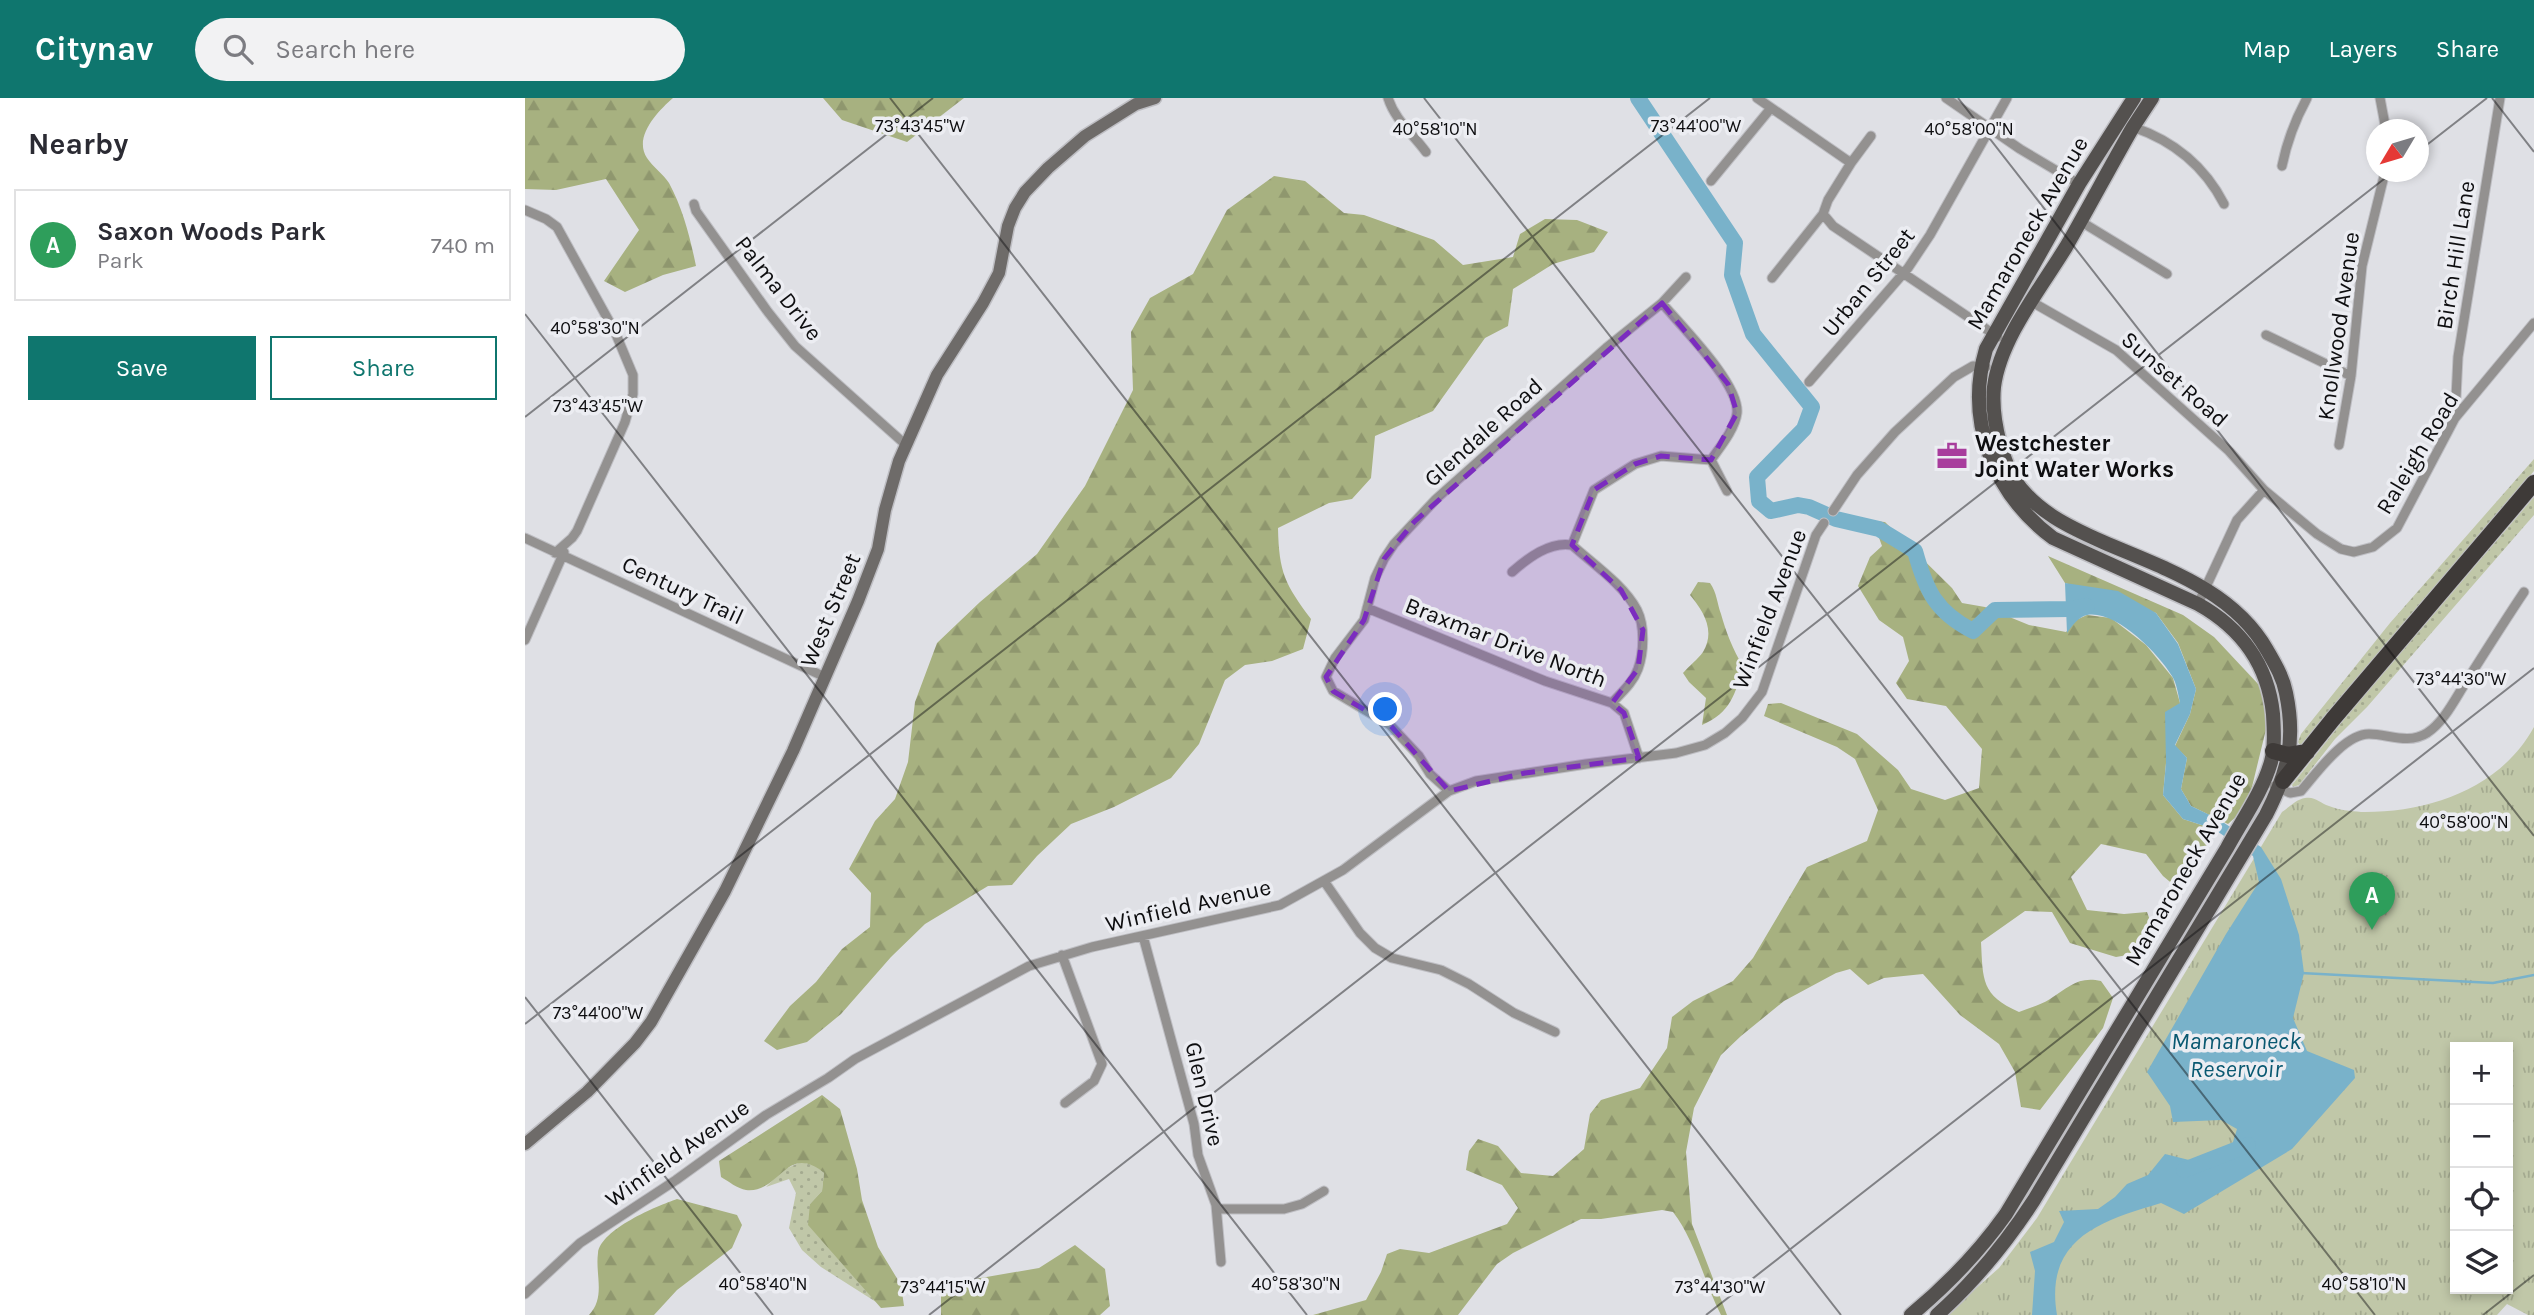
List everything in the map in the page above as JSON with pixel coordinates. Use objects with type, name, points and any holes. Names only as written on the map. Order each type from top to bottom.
[{"type":"highway","points":[[2281,785],[2534,483]]},
{"type":"highway","points":[[2281,753],[2307,752]]},
{"type":"main road","name":"Mamaroneck Avenue","points":[[1911,1315],[1935,1295],[1988,1239],[2227,848],[2281,753],[2274,728],[2271,696],[2250,648],[2236,632],[2219,616],[2198,604],[2053,538],[2032,522],[2003,486],[1990,459],[1979,410],[1981,366],[1993,334],[2078,184],[2134,98]]},
{"type":"main road","name":"Mamaroneck Avenue","points":[[1937,1315],[1996,1254],[2043,1185],[2252,838],[2281,785],[2281,753],[2291,714],[2284,682],[2260,638],[2230,605],[2205,589],[2054,519],[2025,494],[2013,477],[2005,460],[1994,420],[1994,385],[2008,344],[2152,98]]},
{"type":"street","name":"West Street","points":[[525,1144],[596,1084],[622,1058],[651,1022],[725,891],[793,751],[878,550],[885,510],[906,444],[937,375],[981,307],[999,273],[1008,226],[1015,208],[1025,192],[1085,136],[1136,104],[1155,98]]},
{"type":"street","points":[[1388,98],[1393,114],[1426,152]]},
{"type":"street","points":[[1757,98],[1850,163]]},
{"type":"street","points":[[1946,98],[2078,184]]},
{"type":"street","name":"Urban Street","points":[[1809,382],[1903,274],[1930,235],[2007,98]]},
{"type":"street","points":[[2282,166],[2297,116],[2307,98]]},
{"type":"street","points":[[2380,98],[2385,119]]},
{"type":"street","name":"Birch Hill Lane","points":[[2455,418],[2458,357],[2500,98]]},
{"type":"street","points":[[1711,181],[1771,108]]},
{"type":"street","points":[[2133,127],[2159,135],[2193,161],[2214,183],[2224,204]]},
{"type":"street","points":[[1772,278],[1823,215],[1828,200],[1850,163],[1871,136]]},
{"type":"street","name":"Knollwood Avenue","points":[[2339,445],[2351,376],[2362,266],[2383,182]]},
{"type":"street","name":"Palma Drive","points":[[694,204],[720,245],[795,346],[906,444]]},
{"type":"street","points":[[525,210],[557,227],[615,332],[633,375],[633,394],[625,422],[572,538],[559,554],[525,640]]},
{"type":"street","points":[[1823,215],[1833,226],[2008,344]]},
{"type":"street","points":[[2080,221],[2167,275]]},
{"type":"street","name":"Glendale Road","points":[[1448,791],[1430,774],[1408,742],[1390,725],[1333,691],[1327,681],[1328,670],[1359,629],[1384,559],[1413,522],[1606,348],[1662,303],[1686,277]]},
{"type":"street","name":"Sunset Road","points":[[2032,302],[2116,350],[2229,451],[2264,490],[2280,503]]},
{"type":"street","points":[[1662,303],[1719,370],[1736,400],[1737,413],[1733,424],[1711,460]]},
{"type":"street","name":"Raleigh Road","points":[[2280,503],[2317,534],[2341,549],[2354,552],[2373,547],[2397,528],[2455,418],[2534,323]]},
{"type":"street","points":[[2266,335],[2351,376]]},
{"type":"street","name":"Winfield Avenue","points":[[1833,511],[1857,475],[1895,432],[1954,377],[1973,366],[1981,366]]},
{"type":"street","points":[[1981,366],[1998,370]]},
{"type":"street","points":[[1572,545],[1594,490],[1635,464],[1661,456],[1711,460]]},
{"type":"street","points":[[1711,460],[1727,491]]},
{"type":"street","points":[[2198,604],[2237,520],[2264,490]]},
{"type":"street","name":"Winfield Avenue","points":[[525,1294],[580,1242],[677,1180],[766,1115],[855,1059],[1019,971],[1062,955],[1280,905],[1343,870],[1448,791],[1476,781],[1676,753],[1705,745],[1742,718],[1762,692],[1816,535],[1824,523]]},
{"type":"street","name":"Century Trail","points":[[525,538],[825,677]]},
{"type":"street","points":[[1511,572],[1543,550],[1563,543],[1572,545],[1621,590],[1637,610],[1643,630],[1638,668],[1629,685],[1612,704]]},
{"type":"street","points":[[2264,780],[2281,785],[2296,794],[2301,792],[2329,759],[2360,735],[2400,739],[2424,735],[2435,727],[2524,592]]},
{"type":"street","name":"Braxmar Drive North","points":[[1367,608],[1545,681],[1612,704],[1624,713],[1639,758]]},
{"type":"street","points":[[1324,881],[1360,933],[1375,948],[1392,958],[1441,970],[1469,984],[1514,1013],[1555,1032]]},
{"type":"street","name":"Glen Drive","points":[[1143,936],[1190,1111],[1198,1155],[1217,1209],[1221,1262]]},
{"type":"street","points":[[1062,955],[1102,1064],[1094,1081],[1065,1103]]},
{"type":"street","points":[[2028,1177],[2043,1185]]},
{"type":"street","points":[[1217,1209],[1284,1209],[1301,1204],[1324,1191]]},
{"type":"highlighted area","points":[[1662,303],[1728,384],[1737,413],[1711,460],[1661,456],[1635,464],[1594,490],[1572,545],[1621,590],[1643,630],[1638,669],[1612,703],[1624,713],[1639,758],[1525,773],[1449,791],[1390,725],[1333,691],[1326,677],[1364,620],[1384,559],[1414,522]]},
{"type":"green space","points":[[525,98],[673,98],[649,125],[643,150],[674,193],[696,266],[663,275],[625,292],[604,281],[639,230],[606,179],[556,190],[525,189]]},
{"type":"green space","points":[[823,98],[964,98],[907,142],[842,120]]},
{"type":"green space","points":[[1274,176],[1305,181],[1344,213],[1364,215],[1434,240],[1463,265],[1513,257],[1520,234],[1545,219],[1577,220],[1608,232],[1594,252],[1553,264],[1513,289],[1508,326],[1485,338],[1433,411],[1375,436],[1371,478],[1352,499],[1329,503],[1278,528],[1285,577],[1311,619],[1303,649],[1272,661],[1245,665],[1225,680],[1199,744],[1171,778],[1114,807],[1071,824],[1037,856],[1012,885],[988,886],[925,924],[891,957],[841,1014],[807,1042],[777,1050],[764,1041],[790,1006],[816,982],[842,949],[870,927],[871,893],[849,869],[875,821],[895,799],[908,762],[915,702],[937,643],[1037,554],[1085,486],[1133,390],[1131,332],[1150,298],[1193,274],[1227,210]]},
{"type":"green space","points":[[2534,459],[2534,471],[2300,746],[2298,742],[2301,734],[2390,623]]},
{"type":"green space","points":[[2534,497],[2534,515],[2367,707],[2335,739],[2299,785],[2293,787],[2349,713]]},
{"type":"green space","points":[[1873,521],[1885,522],[1952,588],[1962,603],[1985,607],[2029,625],[2066,632],[2076,620],[2087,615],[2111,618],[2146,645],[2173,678],[2180,703],[2166,763],[2163,795],[2183,819],[2214,829],[2199,865],[2181,891],[2163,876],[2146,854],[2101,844],[2071,877],[2087,910],[2124,914],[2147,912],[2155,934],[2139,953],[2116,957],[2070,943],[2052,912],[2025,911],[1981,942],[1984,976],[1997,999],[2019,1012],[2043,1003],[2080,981],[2101,981],[2113,998],[2103,1028],[2040,1110],[2021,1107],[2015,1072],[1999,1044],[1960,1015],[1923,974],[1884,978],[1868,985],[1850,969],[1836,973],[1784,1001],[1721,1055],[1694,1108],[1686,1152],[1692,1224],[1727,1315],[1721,1315],[1681,1224],[1673,1212],[1662,1210],[1601,1219],[1581,1219],[1513,1253],[1497,1264],[1458,1315],[1313,1315],[1366,1300],[1387,1254],[1400,1249],[1429,1253],[1507,1224],[1518,1208],[1502,1185],[1466,1170],[1469,1151],[1478,1139],[1498,1146],[1521,1173],[1553,1176],[1584,1149],[1590,1114],[1601,1100],[1640,1088],[1667,1048],[1672,1017],[1693,1001],[1733,981],[1753,958],[1807,867],[1867,841],[1878,810],[1855,759],[1837,747],[1764,716],[1768,704],[1781,703],[1857,734],[1898,770],[1911,789],[1945,800],[1979,788],[1982,749],[1946,706],[1907,699],[1896,683],[1909,661],[1903,637],[1879,620],[1858,586],[1870,557],[1882,546]]},
{"type":"green space","points":[[2048,556],[2183,615],[2214,637],[2259,685],[2270,713],[2250,795],[2239,814],[2228,824],[2191,806],[2181,789],[2187,758],[2175,746],[2190,714],[2196,689],[2178,643],[2156,613],[2065,583]]},
{"type":"green space","points":[[1698,582],[1710,583],[1716,594],[1728,634],[1743,666],[1726,708],[1702,725],[1706,698],[1683,673],[1707,644],[1706,621],[1690,595]]},
{"type":"green space","points":[[2534,727],[2534,1315],[2528,1315],[2507,1304],[2497,1315],[1946,1315],[1999,1268],[2037,1218],[2282,812],[2299,800],[2309,798],[2336,808],[2361,812],[2412,808],[2460,793],[2502,767],[2520,748]]},
{"type":"green space","points":[[822,1095],[840,1109],[857,1169],[862,1200],[878,1247],[901,1285],[904,1306],[881,1308],[808,1225],[810,1204],[822,1191],[824,1173],[811,1165],[801,1163],[783,1171],[767,1185],[746,1190],[721,1177],[719,1161]]},
{"type":"green space","points":[[801,1162],[814,1165],[824,1173],[822,1191],[810,1204],[857,1279],[876,1302],[821,1267],[802,1250],[789,1228],[796,1193],[789,1179],[766,1187],[783,1170]]},
{"type":"green space","points":[[677,1199],[737,1215],[742,1225],[732,1248],[677,1290],[654,1315],[589,1315],[599,1293],[597,1261],[601,1244],[619,1227]]},
{"type":"green space","points":[[1075,1245],[1105,1269],[1110,1306],[1100,1315],[941,1315],[941,1290],[952,1283],[1039,1268]]},
{"type":"water","name":"Mamaroneck Reservoir","points":[[2065,583],[2118,591],[2156,613],[2178,644],[2196,689],[2190,714],[2175,745],[2187,758],[2181,789],[2191,806],[2218,819],[2261,847],[2281,879],[2299,935],[2304,973],[2293,1018],[2307,1051],[2354,1070],[2355,1078],[2292,1149],[2184,1214],[2161,1203],[2118,1217],[2082,1237],[2068,1250],[2059,1268],[2055,1289],[2057,1315],[2032,1315],[2035,1271],[2030,1252],[2054,1242],[2064,1222],[2059,1211],[2098,1209],[2127,1184],[2148,1175],[2165,1154],[2209,1165],[2230,1152],[2237,1129],[2221,1120],[2173,1122],[2170,1106],[2147,1072],[2259,882],[2253,856],[2214,829],[2183,819],[2163,795],[2166,763],[2165,712],[2180,703],[2172,676],[2147,645],[2111,619],[2087,615],[2078,620],[2067,633]]},
{"type":"waterway","points":[[1638,98],[1735,243],[1732,275],[1753,334],[1812,407],[1804,429],[1757,477],[1759,501],[1771,511],[1798,505],[1836,519],[1879,529],[1915,551],[1923,578],[1934,599],[1950,616],[1973,631],[1995,610],[2069,609],[2087,606]]},
{"type":"waterway","points":[[2301,973],[2493,983],[2534,975]]},
{"type":"waterway","points":[[2184,1170],[2248,1145]]},
{"type":"place","name":"Westchester Joint Water Works","points":[[1952,456]]},
{"type":"place","name":"Saxon Woods Park","points":[[2372,930]]}]
